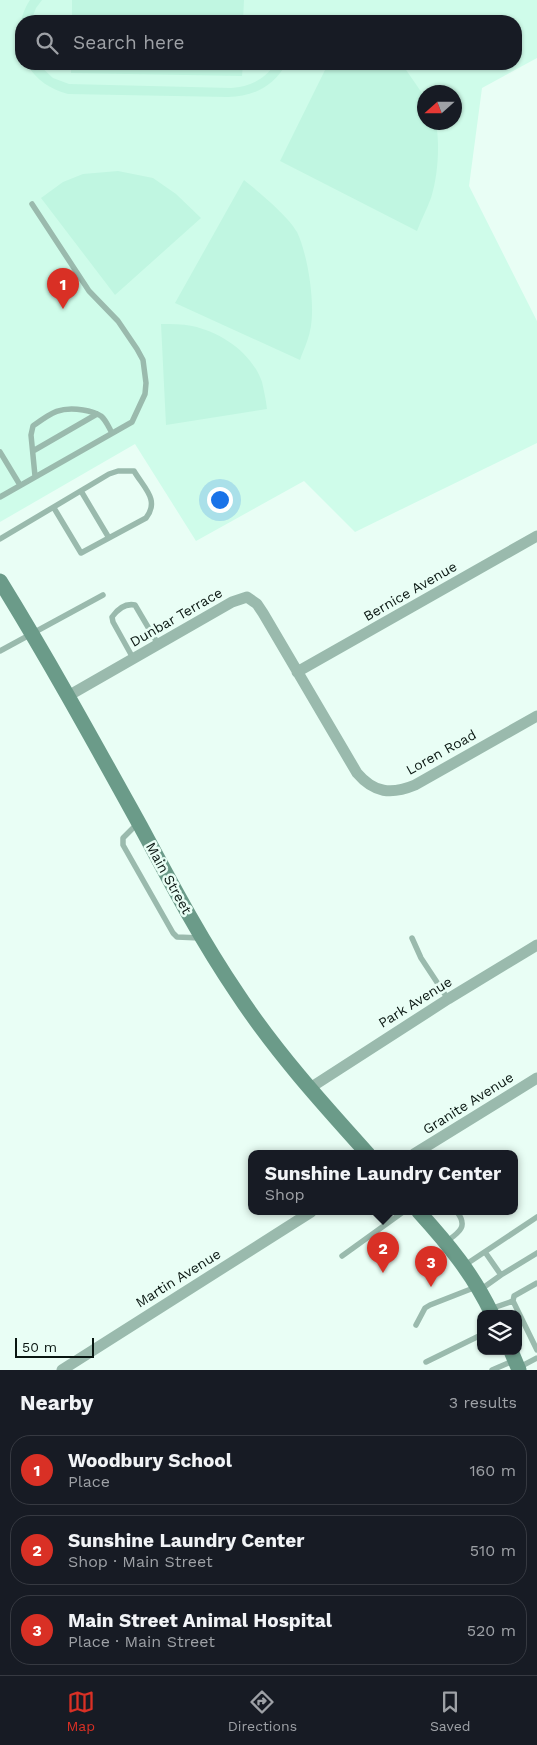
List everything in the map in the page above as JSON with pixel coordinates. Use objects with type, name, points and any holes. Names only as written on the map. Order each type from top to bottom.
[{"type":"main road","name":"Main Street","points":[[0,582],[68,696],[202,938],[256,1020],[310,1088],[364,1150]]},
{"type":"main road","points":[[422,1215],[465,1265],[490,1310]]},
{"type":"street","name":"Bernice Avenue","points":[[297,672],[537,536]]},
{"type":"street","name":"Dunbar Terrace","points":[[68,696],[232,602],[247,597],[263,613],[297,672]]},
{"type":"street","name":"Loren Road","points":[[297,672],[356,773],[370,785],[384,791],[400,790],[415,785],[537,716]]},
{"type":"street","name":"Park Avenue","points":[[310,1088],[448,999],[537,945]]},
{"type":"street","name":"Granite Avenue","points":[[420,1150],[537,1078]]},
{"type":"street","name":"Martin Avenue","points":[[62,1370],[306,1215]]},
{"type":"lane","points":[[0,497],[132,422],[145,394],[146,372],[143,360],[118,321],[89,291],[32,204]]},
{"type":"lane","points":[[35,476],[31,435],[33,426],[51,413],[62,408],[91,412],[103,417],[112,433]]},
{"type":"lane","points":[[33,450],[97,414]]},
{"type":"lane","points":[[0,452],[2,460],[20,484]]},
{"type":"lane","points":[[0,539],[109,474],[118,471],[134,472],[153,501],[152,510],[146,518],[81,553],[54,508]]},
{"type":"lane","points":[[81,491],[109,538]]},
{"type":"lane","points":[[0,651],[103,595]]},
{"type":"lane","points":[[133,658],[112,618],[121,608],[130,604],[135,605],[158,644]]},
{"type":"lane","points":[[138,823],[123,838],[123,845],[172,934],[177,938],[202,938]]},
{"type":"lane","points":[[412,938],[421,958],[448,999]]},
{"type":"lane","points":[[342,1256],[399,1215]]},
{"type":"lane","points":[[446,1242],[461,1228],[463,1224],[460,1215]]},
{"type":"lane","points":[[465,1265],[537,1217]]},
{"type":"lane","points":[[485,1252],[501,1275]]},
{"type":"lane","points":[[416,1325],[425,1308],[479,1288],[537,1252]]},
{"type":"lane","points":[[537,1283],[514,1296],[513,1301],[537,1350]]},
{"type":"lane","points":[[493,1310],[513,1301]]},
{"type":"lane","points":[[426,1362],[477,1337]]},
{"type":"lane","points":[[492,1370],[516,1362],[537,1358]]},
{"type":"shaded area","points":[[0,0],[537,0],[537,58],[522,66],[522,15],[15,15],[15,70],[515,70],[482,88],[469,186],[537,321],[537,443],[355,532],[304,481],[196,541],[135,444],[0,522]]},
{"type":"shaded area","points":[[30,0],[42,0],[33,15],[23,15]]},
{"type":"shaded area","points":[[72,0],[244,0],[243,15],[72,15]]},
{"type":"shaded area","points":[[31,70],[44,70],[53,78],[69,84],[231,88],[251,84],[262,78],[270,70],[282,70],[262,89],[246,95],[228,97],[68,94],[44,83]]},
{"type":"shaded area","points":[[71,70],[242,70],[242,76],[71,73]]},
{"type":"shaded area","points":[[325,70],[406,70],[417,86],[417,130],[437,130],[438,160],[431,198],[417,231],[280,161]]},
{"type":"shaded area","points":[[118,171],[153,178],[176,194],[201,218],[115,295],[41,198],[63,182],[83,174]]},
{"type":"shaded area","points":[[244,180],[273,204],[293,226],[305,254],[310,281],[312,321],[300,360],[175,303]]},
{"type":"shaded area","points":[[161,324],[184,325],[203,329],[234,345],[251,362],[257,372],[262,382],[267,409],[166,425]]},
{"type":"place","name":"Woodbury School","points":[[63,309]]},
{"type":"place","name":"Sunshine Laundry Center","points":[[383,1273]]},
{"type":"place","name":"Main Street Animal Hospital","points":[[431,1287]]}]
